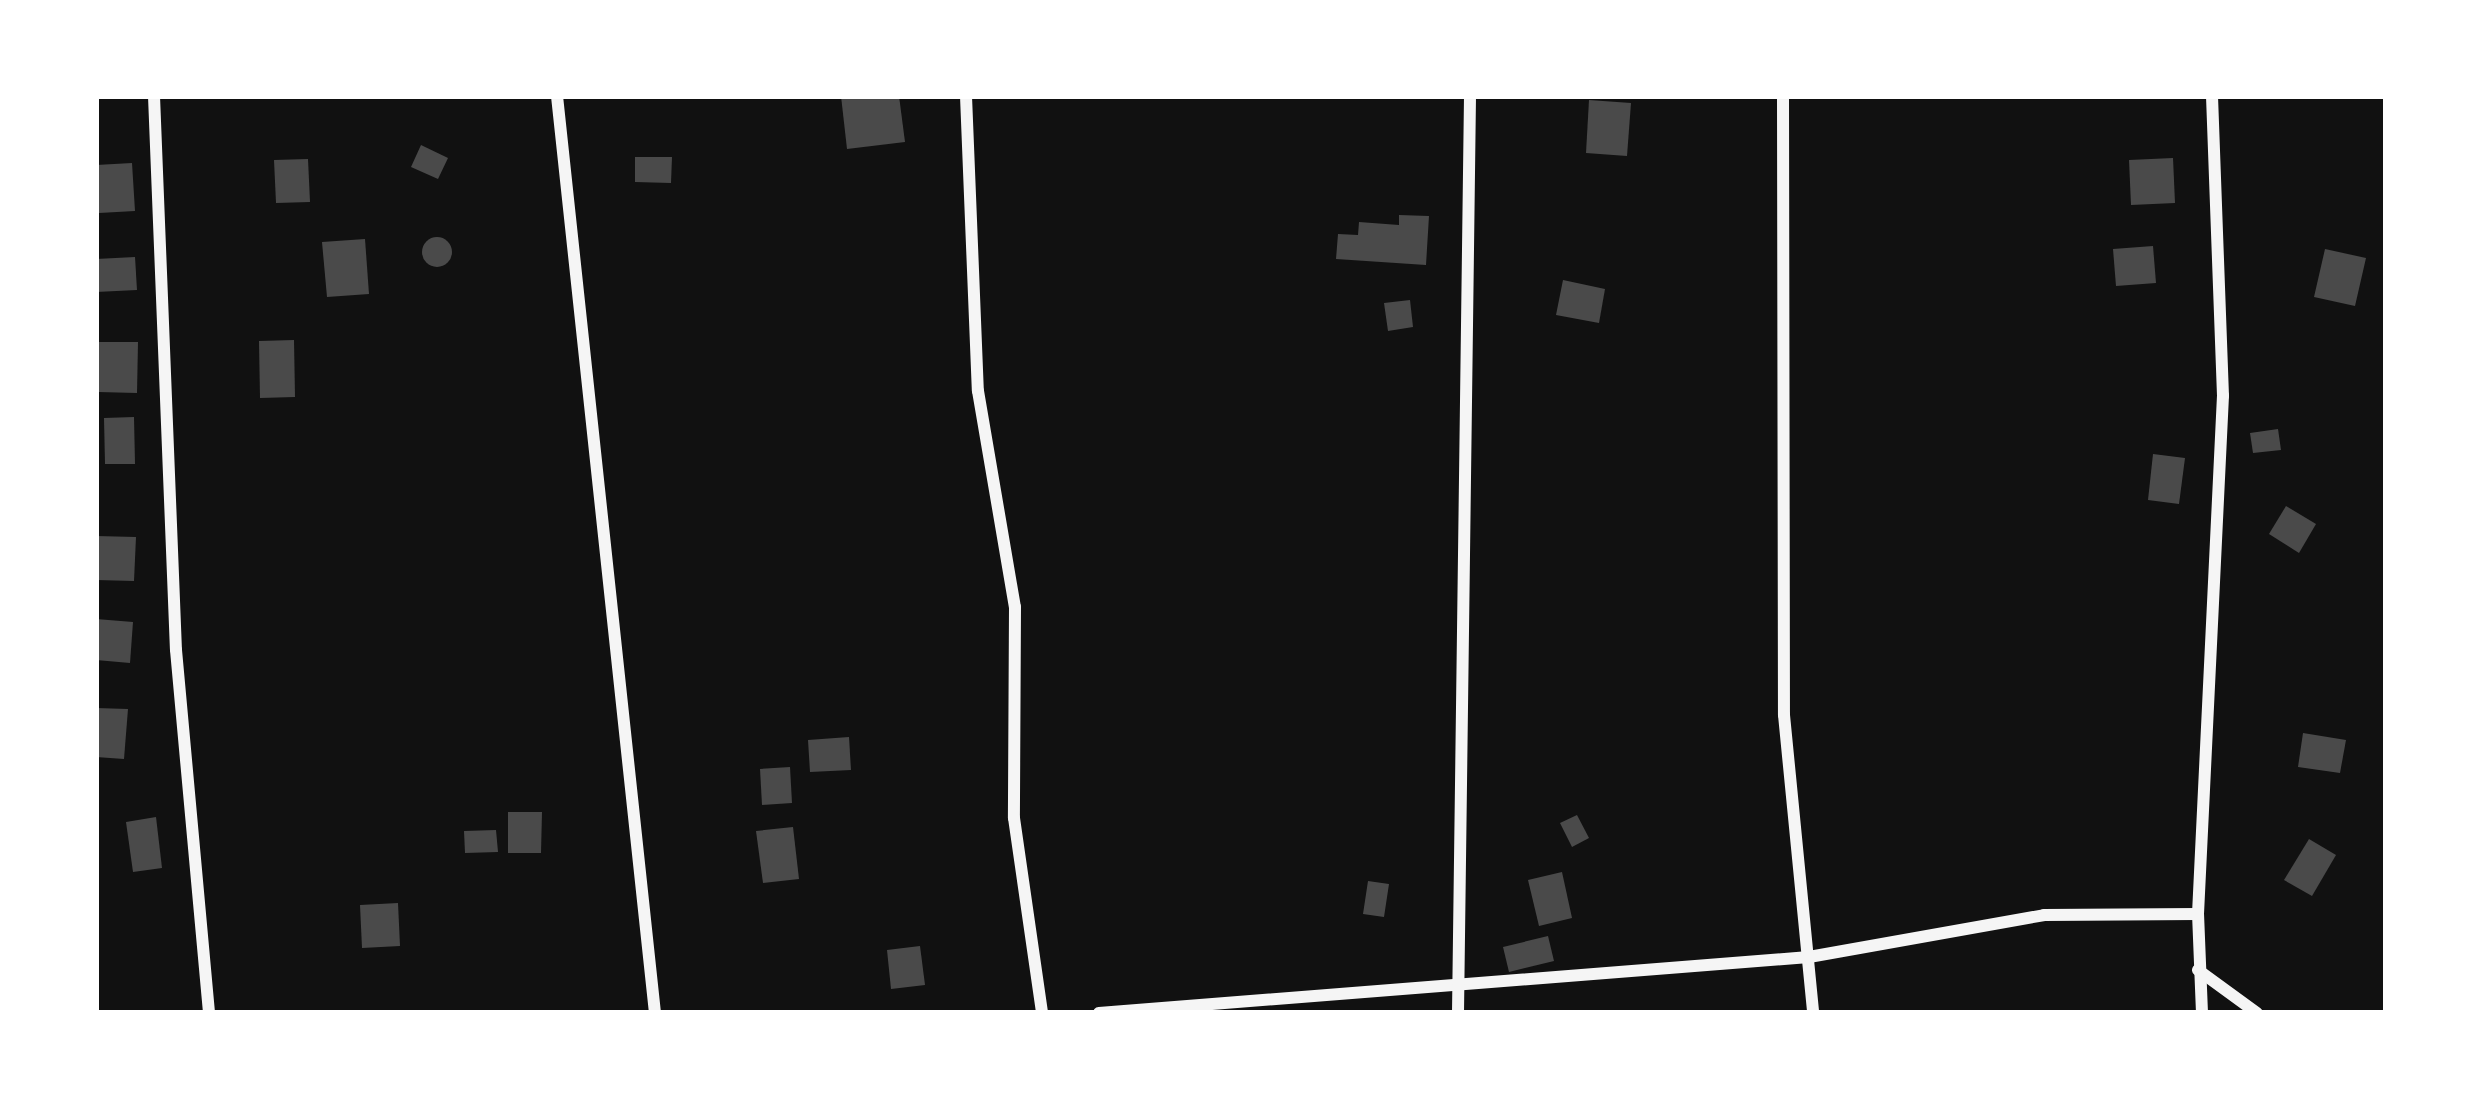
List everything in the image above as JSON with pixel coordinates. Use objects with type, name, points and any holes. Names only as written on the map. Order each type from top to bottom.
[{"type":"street","points":[[154,96],[176,650],[209,1013]]},
{"type":"street","points":[[557,96],[655,1013]]},
{"type":"street","points":[[966,96],[978,391],[1015,607],[1013,796],[1042,1013]]},
{"type":"street","points":[[1458,1013],[1470,96]]},
{"type":"street","points":[[1783,96],[1784,715],[1813,1013]]},
{"type":"street","points":[[2202,1013],[2198,914],[2223,396],[2212,96]]},
{"type":"street","points":[[1099,1013],[1455,980],[1809,957],[2044,915],[2198,914]]},
{"type":"street","points":[[2198,970],[2257,1013]]},
{"type":"building","points":[[841,96],[899,96],[905,142],[847,149]]},
{"type":"building","points":[[1589,100],[1631,103],[1627,156],[1586,153]]},
{"type":"building","points":[[421,145],[448,158],[438,179],[411,167]]},
{"type":"building","points":[[635,157],[672,157],[671,183],[635,182]]},
{"type":"building","points":[[2173,158],[2175,203],[2131,205],[2129,160]]},
{"type":"building","points":[[308,159],[310,202],[276,203],[274,160]]},
{"type":"building","points":[[132,163],[135,211],[99,213],[96,165]]},
{"type":"building","points":[[1399,215],[1429,216],[1426,265],[1336,259],[1338,234],[1358,235],[1359,222],[1399,225]]},
{"type":"building","points":[[437,237],[452,252],[437,267],[422,252]]},
{"type":"building","points":[[365,239],[369,294],[327,297],[322,242]]},
{"type":"building","points":[[2153,246],[2156,283],[2116,286],[2113,249]]},
{"type":"building","points":[[2325,249],[2366,258],[2355,306],[2314,297]]},
{"type":"building","points":[[135,257],[137,290],[96,292],[96,259]]},
{"type":"building","points":[[1563,280],[1605,289],[1599,323],[1556,315]]},
{"type":"building","points":[[1410,300],[1413,327],[1388,331],[1384,303]]},
{"type":"building","points":[[294,340],[295,397],[260,398],[259,341]]},
{"type":"building","points":[[99,342],[138,342],[137,393],[98,392]]},
{"type":"building","points":[[134,417],[135,464],[105,464],[104,418]]},
{"type":"building","points":[[2278,429],[2281,450],[2253,453],[2250,433]]},
{"type":"building","points":[[2153,454],[2185,458],[2179,504],[2148,500]]},
{"type":"building","points":[[2286,506],[2316,524],[2299,553],[2269,534]]},
{"type":"building","points":[[96,536],[136,537],[134,581],[96,580]]},
{"type":"building","points":[[96,619],[133,622],[130,663],[96,660]]},
{"type":"building","points":[[96,708],[128,709],[124,759],[96,757]]},
{"type":"building","points":[[2303,733],[2346,740],[2340,773],[2298,767]]},
{"type":"building","points":[[849,737],[851,770],[810,772],[808,740]]},
{"type":"building","points":[[790,767],[792,803],[762,805],[760,769]]},
{"type":"building","points":[[508,812],[542,812],[541,853],[508,853]]},
{"type":"building","points":[[1577,815],[1589,838],[1572,847],[1560,823]]},
{"type":"building","points":[[156,817],[162,868],[133,872],[126,822]]},
{"type":"building","points":[[793,827],[799,879],[763,883],[756,831]]},
{"type":"building","points":[[496,830],[498,852],[465,853],[464,831]]},
{"type":"building","points":[[2309,839],[2336,855],[2312,896],[2284,880]]},
{"type":"building","points":[[1562,872],[1572,918],[1539,926],[1528,880]]},
{"type":"building","points":[[1368,881],[1389,884],[1384,917],[1363,914]]},
{"type":"building","points":[[398,903],[400,946],[362,948],[360,905]]},
{"type":"building","points":[[1548,936],[1554,961],[1509,972],[1503,947]]},
{"type":"building","points":[[920,946],[925,985],[891,989],[887,950]]}]
